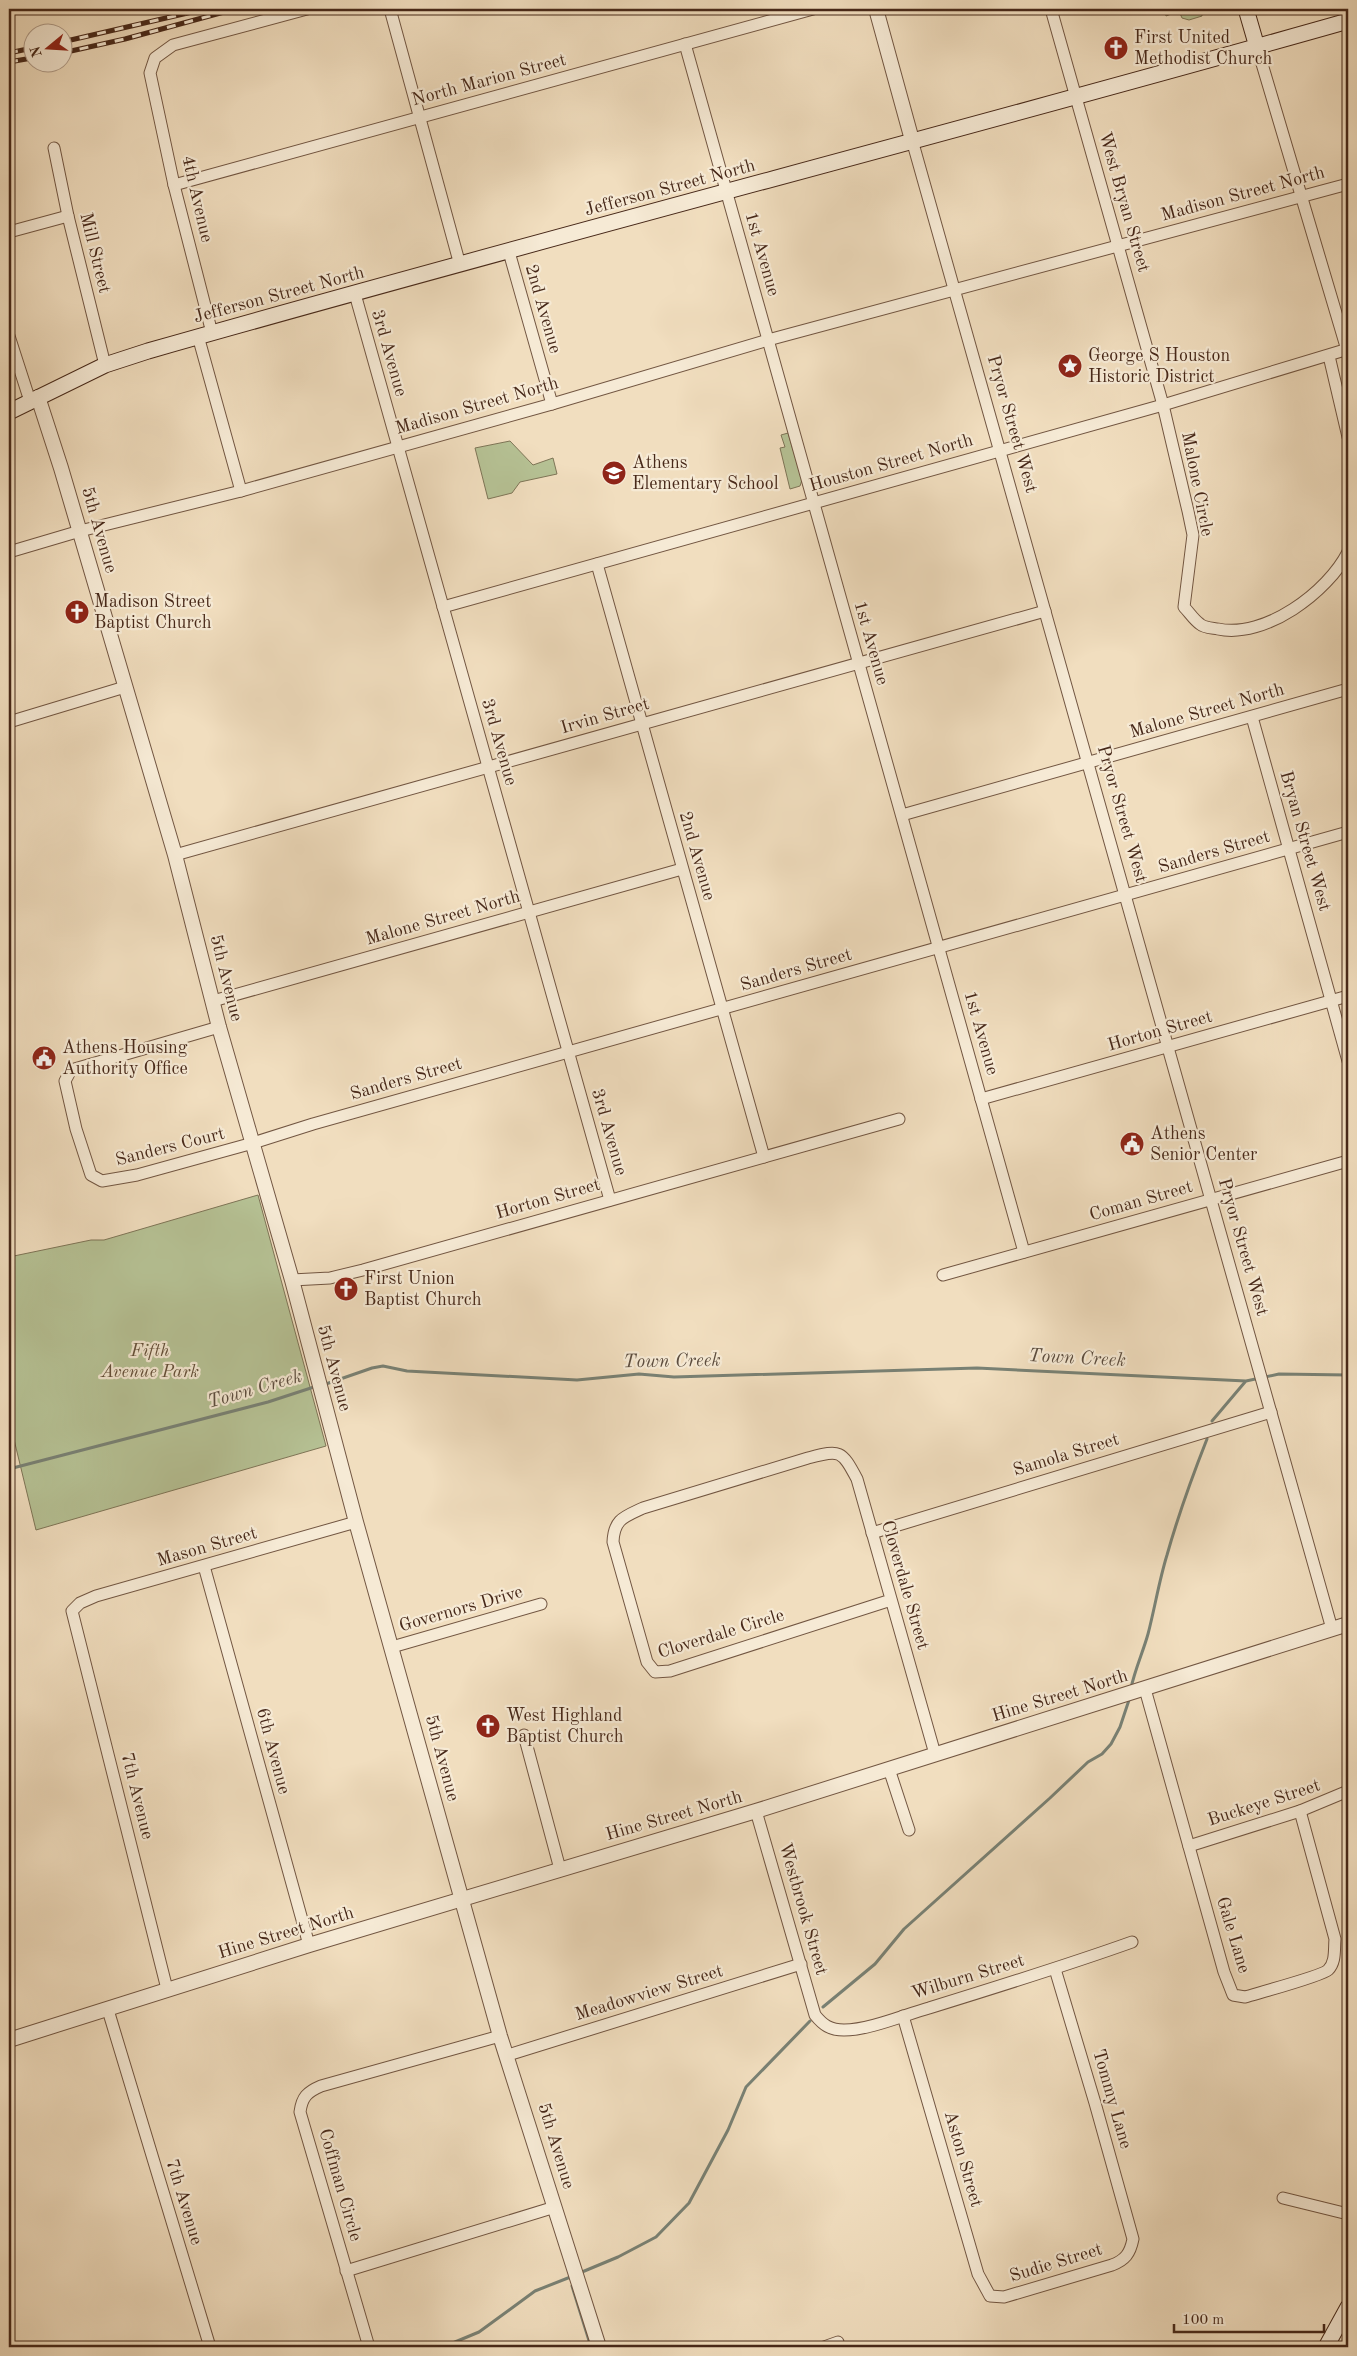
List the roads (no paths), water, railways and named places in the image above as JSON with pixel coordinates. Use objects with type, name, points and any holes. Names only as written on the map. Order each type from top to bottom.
[{"type":"main road","points":[[1246,9],[1257,47]]},
{"type":"main road","name":"Jefferson Street North","points":[[9,412],[105,365],[205,334],[912,140],[1077,98],[1348,21]]},
{"type":"main road","points":[[1326,2347],[1348,2307]]},
{"type":"street","name":"4th Avenue","points":[[241,491],[205,334],[150,73],[155,58],[173,45],[307,9]]},
{"type":"street","points":[[390,9],[418,118],[460,265]]},
{"type":"street","name":"North Marion Street","points":[[174,185],[813,9]]},
{"type":"street","name":"Pryor Street West","points":[[876,9],[1332,1629]]},
{"type":"street","name":"West Bryan Street","points":[[1052,9],[1163,405]]},
{"type":"street","name":"1st Avenue","points":[[685,44],[1024,1252]]},
{"type":"street","points":[[1257,47],[1347,350]]},
{"type":"street","name":"Mill Street","points":[[54,148],[68,216],[105,365]]},
{"type":"street","name":"Madison Street North","points":[[9,552],[80,531],[241,491],[552,404],[768,340],[955,291],[1118,245],[1302,198],[1348,184]]},
{"type":"street","points":[[9,232],[68,216]]},
{"type":"street","name":"2nd Avenue","points":[[509,252],[552,404]]},
{"type":"street","name":"3rd Avenue","points":[[355,294],[610,1200]]},
{"type":"street","name":"5th Avenue","points":[[9,336],[34,399],[80,531],[124,687],[175,855],[219,1027],[292,1280],[356,1522],[500,2036],[508,2055],[599,2347]]},
{"type":"street","name":"Houston Street North","points":[[443,607],[1163,405],[1347,350]]},
{"type":"street","points":[[1329,356],[1348,437]]},
{"type":"street","name":"Malone Circle","points":[[1163,405],[1193,535],[1184,607],[1201,626],[1226,631],[1251,627],[1285,614],[1306,601],[1325,584],[1348,552]]},
{"type":"street","name":"2nd Avenue","points":[[597,564],[764,1157]]},
{"type":"street","name":"Irvin Street","points":[[175,855],[1045,611]]},
{"type":"street","points":[[9,722],[124,687]]},
{"type":"street","name":"Malone Street North","points":[[902,815],[1348,690]]},
{"type":"street","name":"Bryan Street West","points":[[1252,717],[1348,1061]]},
{"type":"street","name":"Sanders Street","points":[[253,1144],[313,1124],[1348,832]]},
{"type":"street","name":"Malone Street North","points":[[213,1001],[682,869]]},
{"type":"street","name":"Horton Street","points":[[981,1099],[1348,996]]},
{"type":"street","name":"Sanders Court","points":[[219,1027],[71,1070],[65,1081],[82,1152],[91,1175],[102,1181],[137,1175],[253,1144]]},
{"type":"street","name":"Horton Street","points":[[292,1280],[330,1278],[355,1272],[899,1119]]},
{"type":"street","name":"Coman Street","points":[[943,1275],[1348,1161]]},
{"type":"street","name":"Samola Street","points":[[872,1533],[1271,1412]]},
{"type":"street","name":"Cloverdale Street","points":[[815,1456],[834,1452],[846,1458],[857,1478],[935,1754]]},
{"type":"street","name":"Cloverdale Circle","points":[[815,1456],[643,1508],[621,1518],[614,1529],[613,1542],[647,1662],[655,1672],[670,1671],[891,1600]]},
{"type":"street","name":"Mason Street","points":[[72,1611],[80,1603],[96,1596],[356,1522]]},
{"type":"street","name":"6th Avenue","points":[[204,1566],[309,1945]]},
{"type":"street","name":"Governors Drive","points":[[392,1647],[541,1604]]},
{"type":"street","name":"7th Avenue","points":[[72,1611],[167,1989]]},
{"type":"street","name":"Hine Street North","points":[[9,2040],[108,2010],[167,1989],[560,1868],[756,1811],[1348,1624]]},
{"type":"street","name":"Gale Lane","points":[[1144,1689],[1224,1972],[1233,1995],[1245,1996],[1316,1976],[1328,1971],[1334,1961],[1335,1939],[1300,1811]]},
{"type":"street","points":[[524,1735],[560,1868]]},
{"type":"street","points":[[889,1769],[909,1830]]},
{"type":"street","name":"Buckeye Street","points":[[1189,1846],[1300,1811],[1348,1791]]},
{"type":"street","name":"Westbrook Street","points":[[756,1811],[816,2016]]},
{"type":"street","name":"Wilburn Street","points":[[816,2016],[823,2025],[834,2030],[846,2030],[903,2016],[1055,1969],[1132,1942]]},
{"type":"street","name":"Meadowview Street","points":[[508,2055],[801,1964]]},
{"type":"street","name":"Tommy Lane","points":[[1055,1969],[1132,2239]]},
{"type":"street","name":"7th Avenue","points":[[108,2010],[210,2347]]},
{"type":"street","name":"Aston Street","points":[[903,2016],[978,2274],[990,2296],[1004,2297]]},
{"type":"street","name":"Coffman Circle","points":[[500,2036],[321,2086],[309,2091],[302,2101],[300,2112],[346,2270],[556,2207]]},
{"type":"street","points":[[1283,2198],[1348,2214]]},
{"type":"street","name":"Sudie Street","points":[[1004,2297],[1122,2261],[1130,2252],[1132,2239]]},
{"type":"street","points":[[346,2270],[368,2347]]},
{"type":"street","points":[[824,2347],[838,2342]]},
{"type":"waterway","name":"Town Creek","points":[[323,1385],[383,1366],[407,1371],[577,1380],[639,1374],[674,1377],[977,1368],[1246,1381],[1279,1374],[1348,1375]]},
{"type":"waterway","points":[[1212,1421],[1245,1382]]},
{"type":"waterway","name":"Town Creek","points":[[9,1469],[268,1402],[317,1386]]},
{"type":"waterway","points":[[1131,1688],[1148,1634],[1171,1540],[1207,1439]]},
{"type":"waterway","points":[[823,2007],[875,1964],[904,1929],[1088,1762],[1102,1754],[1111,1744],[1120,1727],[1130,1697]]},
{"type":"waterway","points":[[582,2272],[618,2257],[656,2237],[689,2203],[728,2130],[746,2087],[810,2021]]},
{"type":"waterway","points":[[443,2347],[479,2332],[535,2291],[573,2276]]},
{"type":"waterway","points":[[572,2286],[591,2347]]},
{"type":"railway","points":[[72,40],[205,9]]},
{"type":"railway","points":[[72,51],[125,39],[235,9]]},
{"type":"railway","points":[[9,53],[22,50]]},
{"type":"railway","points":[[9,62],[22,60]]},
{"type":"place","name":"First United Methodist Church","points":[[1116,48]]},
{"type":"place","name":"George S Houston Historic District","points":[[1070,366]]},
{"type":"place","name":"Athens Elementary School","points":[[614,473]]},
{"type":"place","name":"Madison Street Baptist Church","points":[[77,612]]},
{"type":"place","name":"Athens Housing Authority Office","points":[[44,1058]]},
{"type":"place","name":"Athens Senior Center","points":[[1132,1144]]},
{"type":"place","name":"First Union Baptist Church","points":[[346,1289]]},
{"type":"place","name":"West Highland Baptist Church","points":[[488,1726]]},
{"type":"park label","name":"Fifth Avenue Park","points":[[150,1361]]}]
